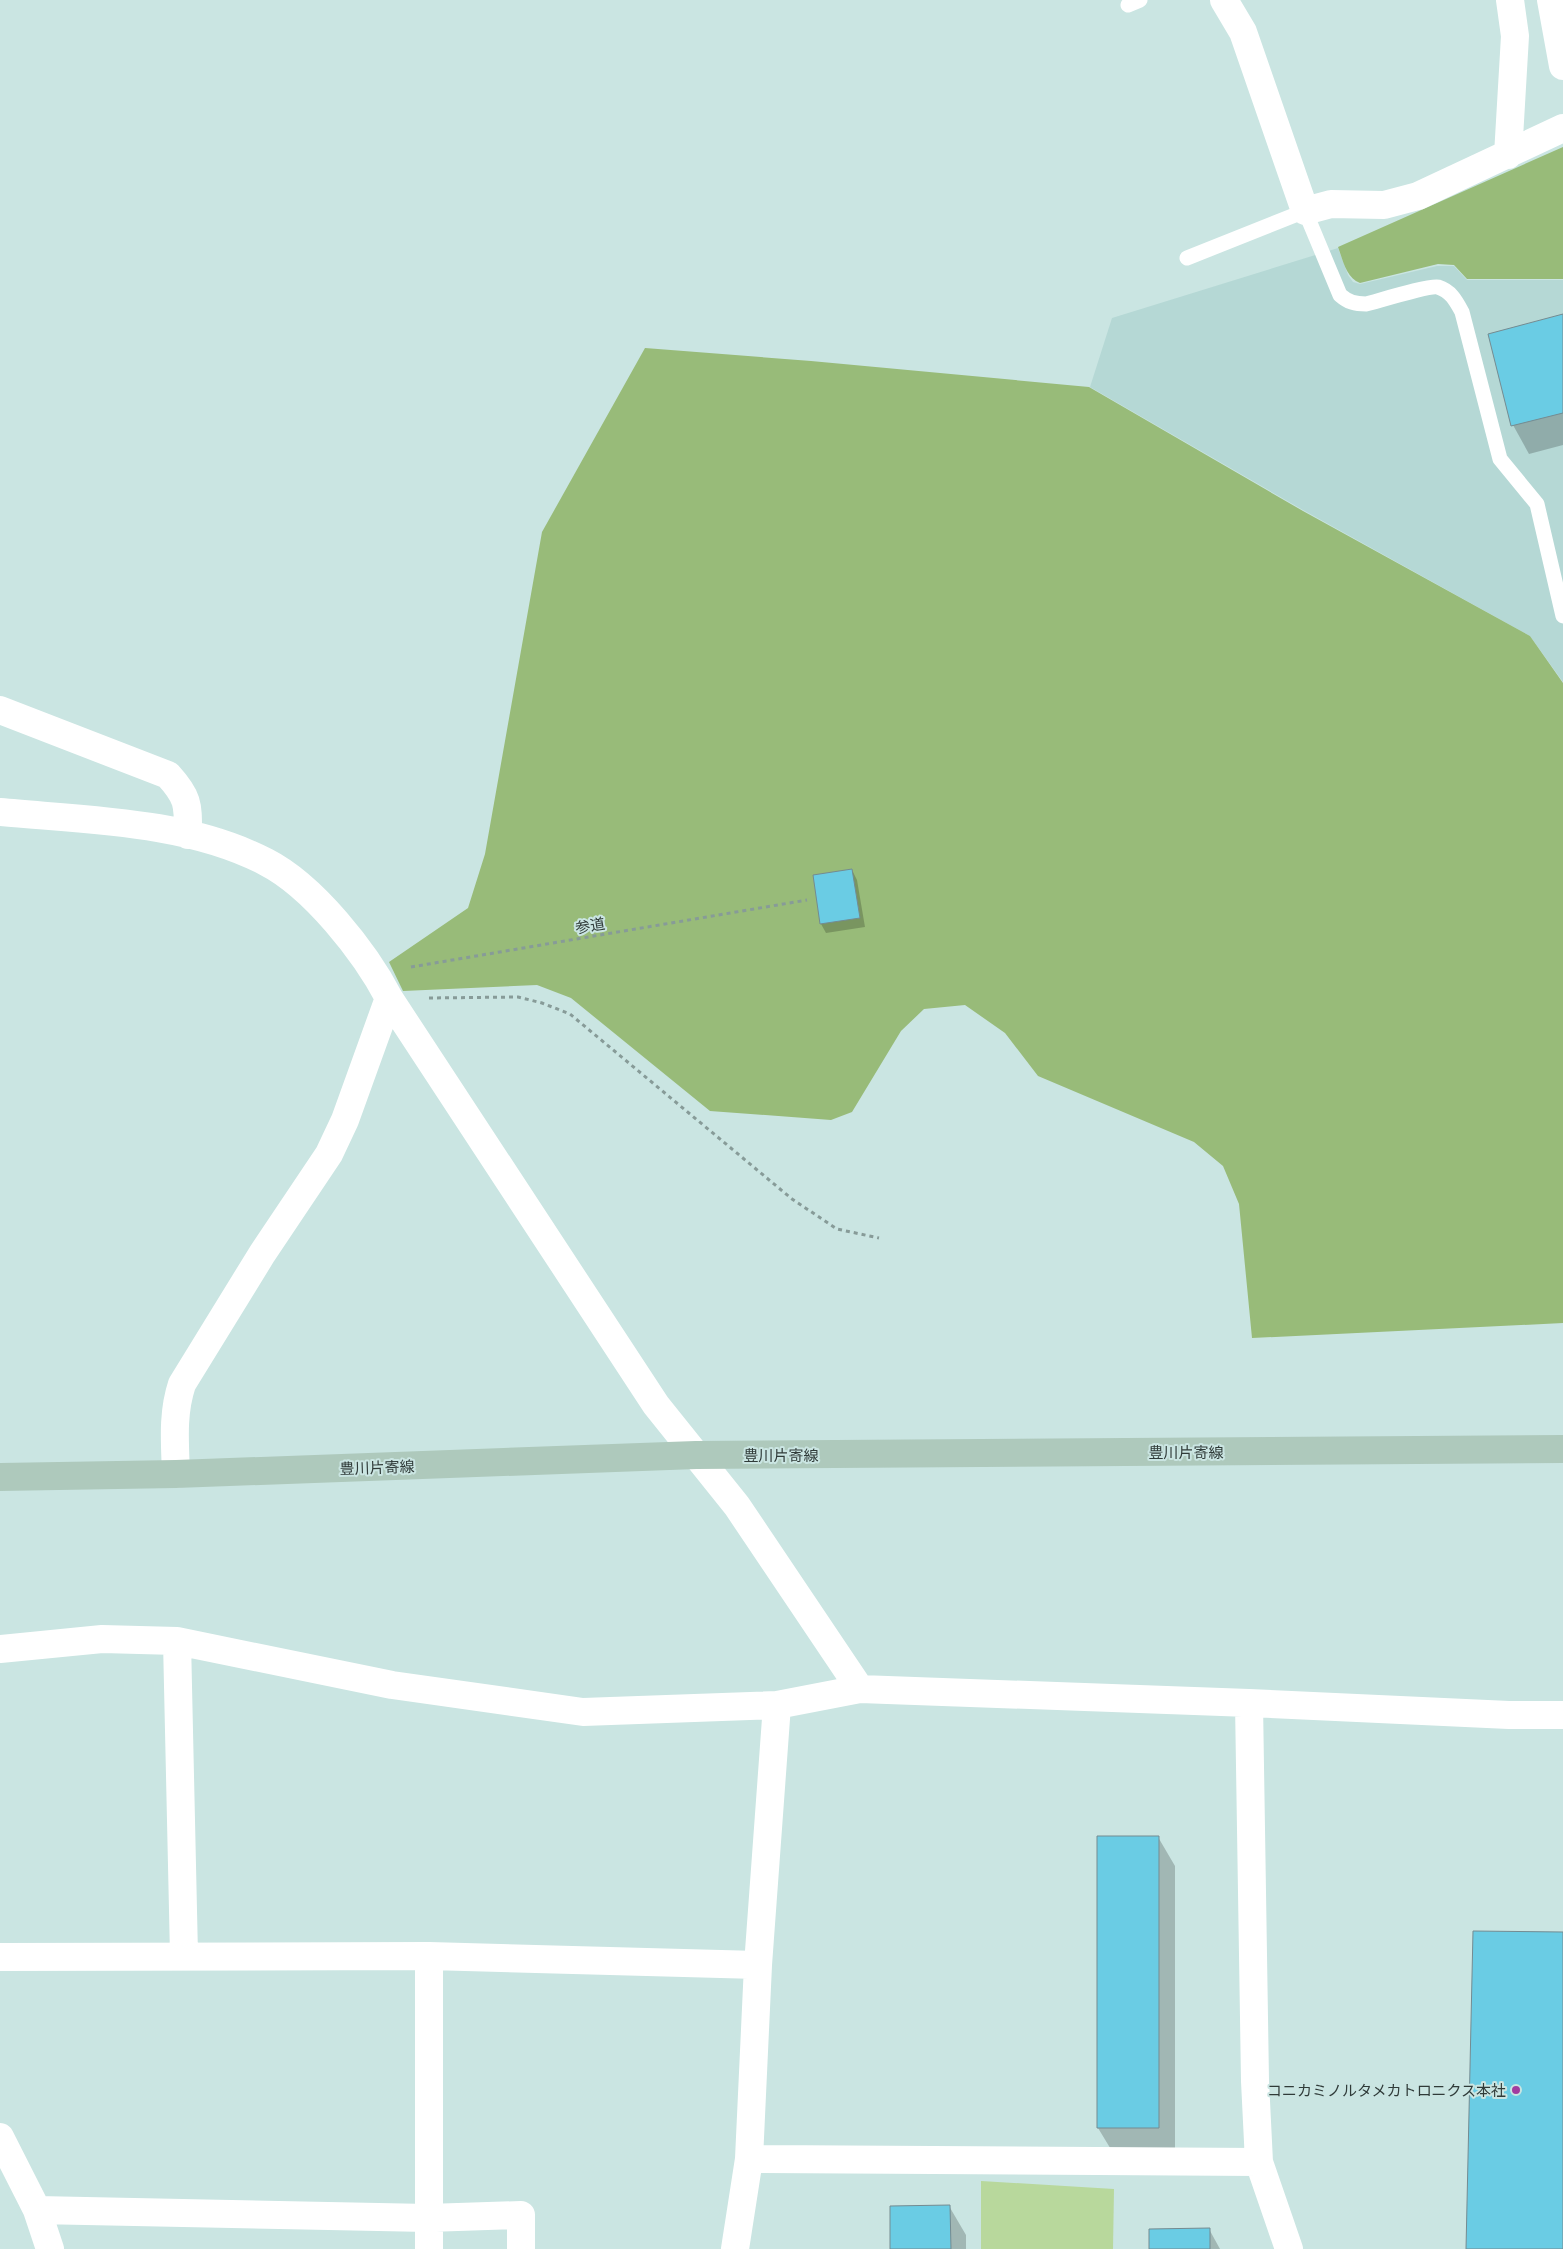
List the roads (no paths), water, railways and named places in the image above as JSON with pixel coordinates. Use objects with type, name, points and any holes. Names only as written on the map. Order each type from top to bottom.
[{"type":"main road","name":"豊川片寄線","points":[[0,1477],[176,1474],[696,1455],[1563,1449]]},
{"type":"street","points":[[1224,0],[1243,32],[1305,211],[1331,204],[1384,205],[1418,196],[1563,128]]},
{"type":"street","points":[[1508,155],[1515,36],[1510,0]]},
{"type":"street","points":[[1551,0],[1563,66]]},
{"type":"street","points":[[0,710],[168,775],[182,790],[188,806],[188,835]]},
{"type":"street","points":[[0,812],[153,828],[188,835],[231,847],[267,862],[302,887],[332,918],[376,973],[389,998],[656,1405],[737,1506],[860,1689]]},
{"type":"street","points":[[176,1474],[174,1426],[176,1401],[182,1384],[262,1254],[313,1181],[329,1154],[345,1120],[389,998]]},
{"type":"street","points":[[0,1649],[102,1639],[177,1641],[392,1685],[583,1712],[777,1705],[860,1689],[1249,1703],[1509,1715],[1563,1715]]},
{"type":"street","points":[[177,1641],[184,1955]]},
{"type":"street","points":[[1249,1703],[1255,2071],[1259,2162],[1289,2249]]},
{"type":"street","points":[[735,2249],[749,2159],[758,1965],[777,1705]]},
{"type":"street","points":[[0,1957],[184,1955],[429,1956],[758,1965]]},
{"type":"street","points":[[429,1956],[429,2249]]},
{"type":"street","points":[[0,2137],[37,2210],[50,2249]]},
{"type":"street","points":[[749,2159],[1259,2162]]},
{"type":"street","points":[[37,2210],[428,2218],[521,2215],[521,2249]]},
{"type":"lane","points":[[1186,258],[1305,211],[1340,294],[1346,300],[1355,304],[1366,304],[1436,286],[1448,292],[1462,312],[1500,459],[1537,504],[1563,616]]},
{"type":"place","name":"コニカミノルタメカトロニクス本社","points":[[1516,2090]]}]
